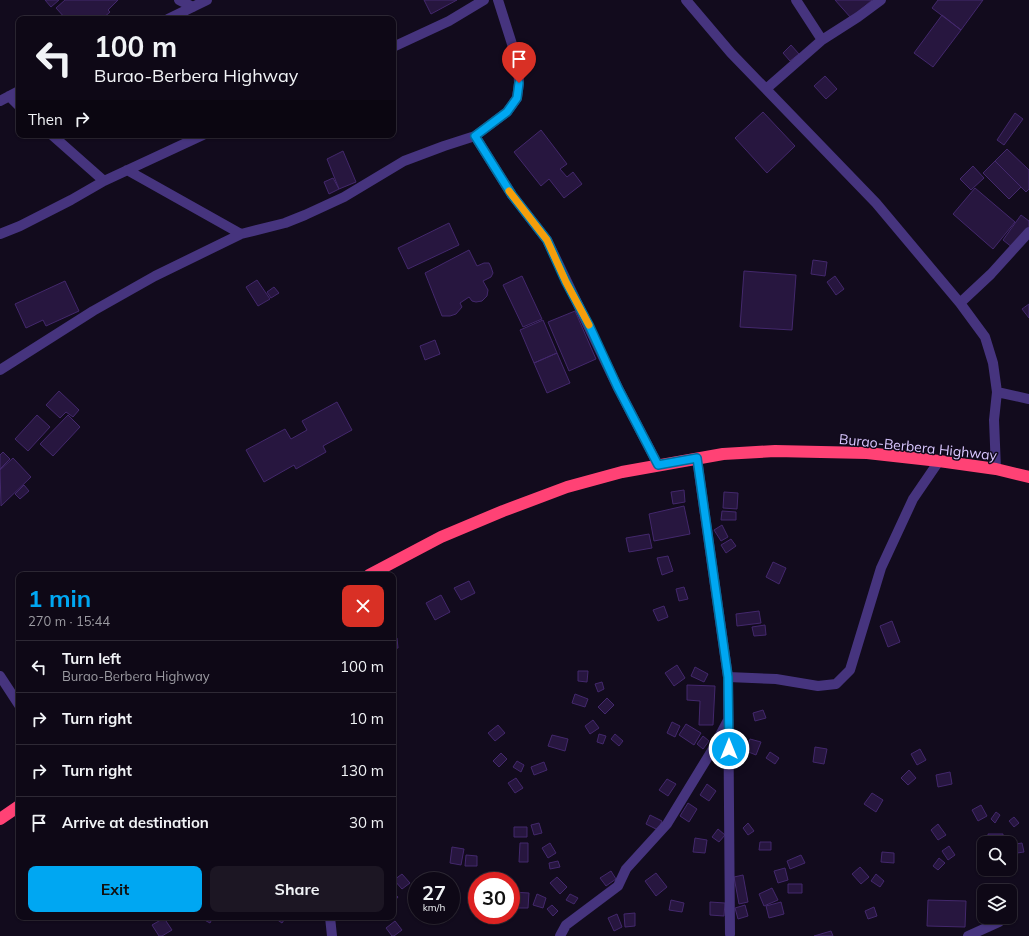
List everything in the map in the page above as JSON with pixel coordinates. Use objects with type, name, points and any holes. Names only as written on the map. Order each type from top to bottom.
[{"type":"highway","name":"Burao-Berbera Highway","points":[[375,572],[441,537],[503,511],[567,487],[622,472],[722,454],[775,451],[867,454],[939,461],[996,469],[1029,477]]},
{"type":"highway","points":[[0,819],[16,808]]},
{"type":"street","points":[[179,0],[193,7]]},
{"type":"street","points":[[174,16],[207,0]]},
{"type":"street","points":[[396,46],[449,21],[484,0]]},
{"type":"street","points":[[0,370],[93,311],[155,276],[241,234],[305,216],[344,197],[404,161],[475,136],[507,112],[517,98],[519,83],[518,63],[498,0]]},
{"type":"street","points":[[686,0],[731,53],[876,203],[960,303],[985,337],[993,363],[997,392],[994,420],[996,469]]},
{"type":"street","points":[[796,0],[822,40]]},
{"type":"street","points":[[766,89],[822,40],[858,17],[880,0]]},
{"type":"street","points":[[4,99],[16,93]]},
{"type":"street","points":[[4,99],[16,105]]},
{"type":"street","points":[[475,136],[512,195],[547,240],[618,388],[658,465]]},
{"type":"street","points":[[55,138],[104,181]]},
{"type":"street","points":[[0,234],[46,214],[104,181],[196,138]]},
{"type":"street","points":[[127,170],[241,234]]},
{"type":"street","points":[[960,303],[991,274],[1029,232]]},
{"type":"street","points":[[997,392],[1029,399]]},
{"type":"street","points":[[697,458],[728,677],[730,934]]},
{"type":"street","points":[[728,677],[776,679],[818,686],[836,684],[850,670],[881,568],[913,499],[939,461]]},
{"type":"street","points":[[0,676],[16,700]]},
{"type":"street","points":[[560,936],[566,925],[618,886],[626,869],[667,824],[712,752],[729,718]]},
{"type":"street","points":[[330,920],[332,936]]},
{"type":"street","points":[[968,936],[995,924]]},
{"type":"building","points":[[45,0],[59,0],[51,7]]},
{"type":"building","points":[[65,0],[118,0],[108,10],[110,12],[105,16],[63,16],[56,8]]},
{"type":"building","points":[[424,0],[457,0],[431,14]]},
{"type":"building","points":[[835,0],[872,0],[851,18]]},
{"type":"building","points":[[938,0],[983,0],[961,30],[932,8]]},
{"type":"building","points":[[942,15],[961,30],[933,67],[914,53]]},
{"type":"building","points":[[791,45],[799,54],[790,61],[783,53]]},
{"type":"building","points":[[825,76],[837,89],[826,99],[814,86]]},
{"type":"building","points":[[763,112],[795,146],[767,173],[735,138]]},
{"type":"building","points":[[1015,113],[1023,119],[1004,145],[997,140]]},
{"type":"building","points":[[541,130],[567,164],[560,169],[567,177],[573,172],[582,184],[564,198],[549,179],[541,186],[514,152]]},
{"type":"building","points":[[1007,149],[1029,170],[1029,189],[1026,192],[995,161]]},
{"type":"building","points":[[343,151],[356,182],[339,189],[327,159]]},
{"type":"building","points":[[995,161],[1021,187],[1009,199],[983,173]]},
{"type":"building","points":[[973,166],[984,178],[971,190],[960,179]]},
{"type":"building","points":[[333,178],[339,189],[329,194],[324,182]]},
{"type":"building","points":[[975,188],[1015,222],[993,249],[953,214]]},
{"type":"building","points":[[1021,215],[1029,221],[1029,227],[1013,248],[1003,240]]},
{"type":"building","points":[[449,223],[459,245],[408,269],[398,248]]},
{"type":"building","points":[[469,250],[477,266],[484,263],[489,263],[491,267],[493,273],[491,277],[483,281],[488,290],[487,296],[482,301],[476,302],[472,301],[469,297],[460,303],[462,307],[456,314],[442,316],[425,273]]},
{"type":"building","points":[[813,260],[827,262],[825,276],[811,274]]},
{"type":"building","points":[[744,271],[796,275],[792,330],[740,327]]},
{"type":"building","points":[[522,276],[542,319],[523,327],[503,285]]},
{"type":"building","points":[[835,276],[844,289],[836,295],[827,282]]},
{"type":"building","points":[[257,280],[270,299],[258,306],[246,287]]},
{"type":"building","points":[[65,281],[79,311],[46,326],[43,320],[26,328],[15,304]]},
{"type":"building","points":[[274,287],[279,293],[271,298],[267,292]]},
{"type":"building","points":[[1029,304],[1029,318],[1022,309]]},
{"type":"building","points":[[575,311],[596,359],[569,371],[548,322]]},
{"type":"building","points":[[543,320],[557,353],[534,363],[520,330]]},
{"type":"building","points":[[435,340],[440,354],[425,360],[420,346]]},
{"type":"building","points":[[557,353],[570,383],[547,393],[534,363]]},
{"type":"building","points":[[59,391],[79,410],[73,417],[66,412],[60,418],[46,405]]},
{"type":"building","points":[[337,402],[352,430],[323,446],[326,452],[296,469],[294,465],[264,482],[246,450],[285,429],[291,439],[307,430],[302,421]]},
{"type":"building","points":[[37,415],[50,427],[28,451],[15,439]]},
{"type":"building","points":[[68,415],[80,427],[53,456],[40,444]]},
{"type":"building","points":[[3,452],[10,459],[0,469],[0,455]]},
{"type":"building","points":[[13,458],[31,477],[1,506],[0,470]]},
{"type":"building","points":[[24,485],[29,491],[20,499],[15,494]]},
{"type":"building","points":[[684,490],[685,502],[673,504],[671,492]]},
{"type":"building","points":[[724,492],[738,493],[737,509],[723,508]]},
{"type":"building","points":[[684,506],[690,534],[654,541],[649,514]]},
{"type":"building","points":[[722,511],[736,512],[736,520],[721,520]]},
{"type":"building","points":[[722,525],[728,537],[721,541],[714,530]]},
{"type":"building","points":[[649,534],[652,548],[629,552],[626,538]]},
{"type":"building","points":[[731,539],[736,546],[726,553],[721,545]]},
{"type":"building","points":[[668,556],[673,571],[662,575],[657,558]]},
{"type":"building","points":[[773,562],[786,568],[779,584],[766,577]]},
{"type":"building","points":[[469,581],[475,593],[461,600],[454,588]]},
{"type":"building","points":[[684,587],[688,599],[679,601],[676,589]]},
{"type":"building","points":[[441,595],[450,612],[435,620],[426,603]]},
{"type":"building","points":[[664,606],[668,617],[658,621],[653,610]]},
{"type":"building","points":[[759,611],[761,623],[737,626],[736,614]]},
{"type":"building","points":[[892,621],[900,642],[888,647],[880,626]]},
{"type":"building","points":[[765,625],[766,635],[754,636],[752,627]]},
{"type":"building","points":[[396,638],[397,638],[398,648],[396,648]]},
{"type":"building","points":[[677,665],[685,678],[674,686],[665,673]]},
{"type":"building","points":[[695,667],[708,674],[704,682],[691,676]]},
{"type":"building","points":[[578,671],[588,671],[587,682],[578,681]]},
{"type":"building","points":[[602,682],[604,689],[598,692],[595,684]]},
{"type":"building","points":[[687,685],[715,686],[713,725],[699,725],[700,701],[687,700]]},
{"type":"building","points":[[575,694],[588,699],[585,707],[572,703]]},
{"type":"building","points":[[607,698],[614,705],[605,714],[598,707]]},
{"type":"building","points":[[763,710],[766,718],[755,721],[753,713]]},
{"type":"building","points":[[593,720],[599,728],[590,734],[585,726]]},
{"type":"building","points":[[672,722],[680,726],[675,737],[667,733]]},
{"type":"building","points":[[686,724],[701,733],[694,745],[679,735]]},
{"type":"building","points":[[498,725],[505,733],[495,741],[488,733]]},
{"type":"building","points":[[599,734],[606,736],[603,744],[597,742]]},
{"type":"building","points":[[615,734],[623,741],[619,746],[611,739]]},
{"type":"building","points":[[552,735],[568,739],[565,751],[548,746]]},
{"type":"building","points":[[703,736],[709,741],[703,749],[697,744]]},
{"type":"building","points":[[750,739],[761,742],[756,755],[746,751]]},
{"type":"building","points":[[815,747],[827,749],[824,764],[813,762]]},
{"type":"building","points":[[920,749],[926,760],[917,765],[911,754]]},
{"type":"building","points":[[770,752],[779,758],[775,764],[766,758]]},
{"type":"building","points":[[501,753],[507,759],[499,767],[493,761]]},
{"type":"building","points":[[517,761],[524,765],[521,772],[513,767]]},
{"type":"building","points":[[544,762],[547,770],[534,775],[531,767]]},
{"type":"building","points":[[909,770],[916,778],[908,785],[901,778]]},
{"type":"building","points":[[950,772],[952,784],[938,787],[936,775]]},
{"type":"building","points":[[516,778],[523,788],[515,793],[508,783]]},
{"type":"building","points":[[667,779],[676,784],[668,796],[659,790]]},
{"type":"building","points":[[707,784],[716,791],[709,801],[700,795]]},
{"type":"building","points":[[872,793],[883,800],[876,812],[864,804]]},
{"type":"building","points":[[688,803],[697,809],[689,822],[680,816]]},
{"type":"building","points":[[981,805],[987,816],[978,821],[972,810]]},
{"type":"building","points":[[996,812],[1000,815],[995,823],[991,819]]},
{"type":"building","points":[[650,815],[662,821],[658,830],[646,824]]},
{"type":"building","points":[[1014,817],[1019,823],[1014,827],[1009,821]]},
{"type":"building","points":[[539,823],[542,833],[534,835],[531,825]]},
{"type":"building","points":[[748,823],[754,831],[748,835],[743,828]]},
{"type":"building","points":[[938,824],[946,835],[938,840],[931,830]]},
{"type":"building","points":[[514,827],[527,827],[527,837],[514,837]]},
{"type":"building","points":[[718,829],[725,835],[719,842],[712,837]]},
{"type":"building","points":[[988,834],[1003,834],[1003,836],[988,836]]},
{"type":"building","points":[[695,838],[707,840],[705,853],[693,852]]},
{"type":"building","points":[[760,842],[771,842],[771,850],[759,850]]},
{"type":"building","points":[[520,843],[528,843],[528,862],[519,862]]},
{"type":"building","points":[[550,843],[556,853],[548,858],[542,848]]},
{"type":"building","points":[[1022,843],[1024,852],[1017,853],[1017,844]]},
{"type":"building","points":[[949,846],[955,855],[948,860],[942,851]]},
{"type":"building","points":[[452,847],[464,849],[461,865],[450,863]]},
{"type":"building","points":[[882,852],[894,853],[894,863],[881,862]]},
{"type":"building","points":[[466,855],[477,856],[477,866],[465,866]]},
{"type":"building","points":[[801,855],[805,863],[790,869],[787,861]]},
{"type":"building","points":[[939,858],[945,863],[938,870],[933,866]]},
{"type":"building","points":[[558,861],[560,867],[550,869],[549,863]]},
{"type":"building","points":[[860,867],[869,877],[861,884],[852,874]]},
{"type":"building","points":[[785,868],[788,880],[778,883],[774,871]]},
{"type":"building","points":[[611,871],[616,879],[606,886],[600,878]]},
{"type":"building","points":[[656,873],[667,887],[656,896],[645,881]]},
{"type":"building","points":[[402,874],[408,881],[408,884],[402,889],[396,882],[396,878]]},
{"type":"building","points":[[876,874],[884,881],[880,887],[871,881]]},
{"type":"building","points":[[743,875],[748,902],[739,904],[734,877]]},
{"type":"building","points":[[557,877],[567,887],[560,894],[550,883]]},
{"type":"building","points":[[788,884],[802,884],[802,893],[788,893]]},
{"type":"building","points":[[772,888],[778,900],[764,906],[759,894]]},
{"type":"building","points":[[520,892],[529,893],[528,908],[520,908]]},
{"type":"building","points":[[537,894],[546,898],[543,908],[533,905]]},
{"type":"building","points":[[570,894],[578,898],[574,904],[566,900]]},
{"type":"building","points":[[671,900],[684,903],[682,912],[669,910]]},
{"type":"building","points":[[928,900],[966,901],[965,927],[927,926]]},
{"type":"building","points":[[710,902],[725,903],[724,916],[710,915]]},
{"type":"building","points":[[781,902],[784,914],[769,918],[766,906]]},
{"type":"building","points":[[552,905],[558,911],[553,916],[547,909]]},
{"type":"building","points":[[745,905],[748,916],[738,919],[735,908]]},
{"type":"building","points":[[874,907],[877,916],[868,919],[865,911]]},
{"type":"building","points":[[635,913],[635,926],[625,927],[624,914]]},
{"type":"building","points":[[617,914],[622,927],[614,931],[608,918]]},
{"type":"building","points":[[161,920],[165,920],[172,930],[162,936],[159,936],[152,925]]},
{"type":"building","points":[[204,920],[212,920],[210,923]]},
{"type":"building","points":[[395,921],[402,930],[392,936],[386,928]]},
{"type":"building","points":[[831,931],[833,936],[814,936]]},
{"type":"slow traffic","points":[[509,191],[525,214],[547,240],[566,282],[589,325]]},
{"type":"route","points":[[519,83],[517,98],[507,112],[475,136],[525,214],[547,240],[618,388],[658,465],[697,458],[728,677],[729,749]]}]
